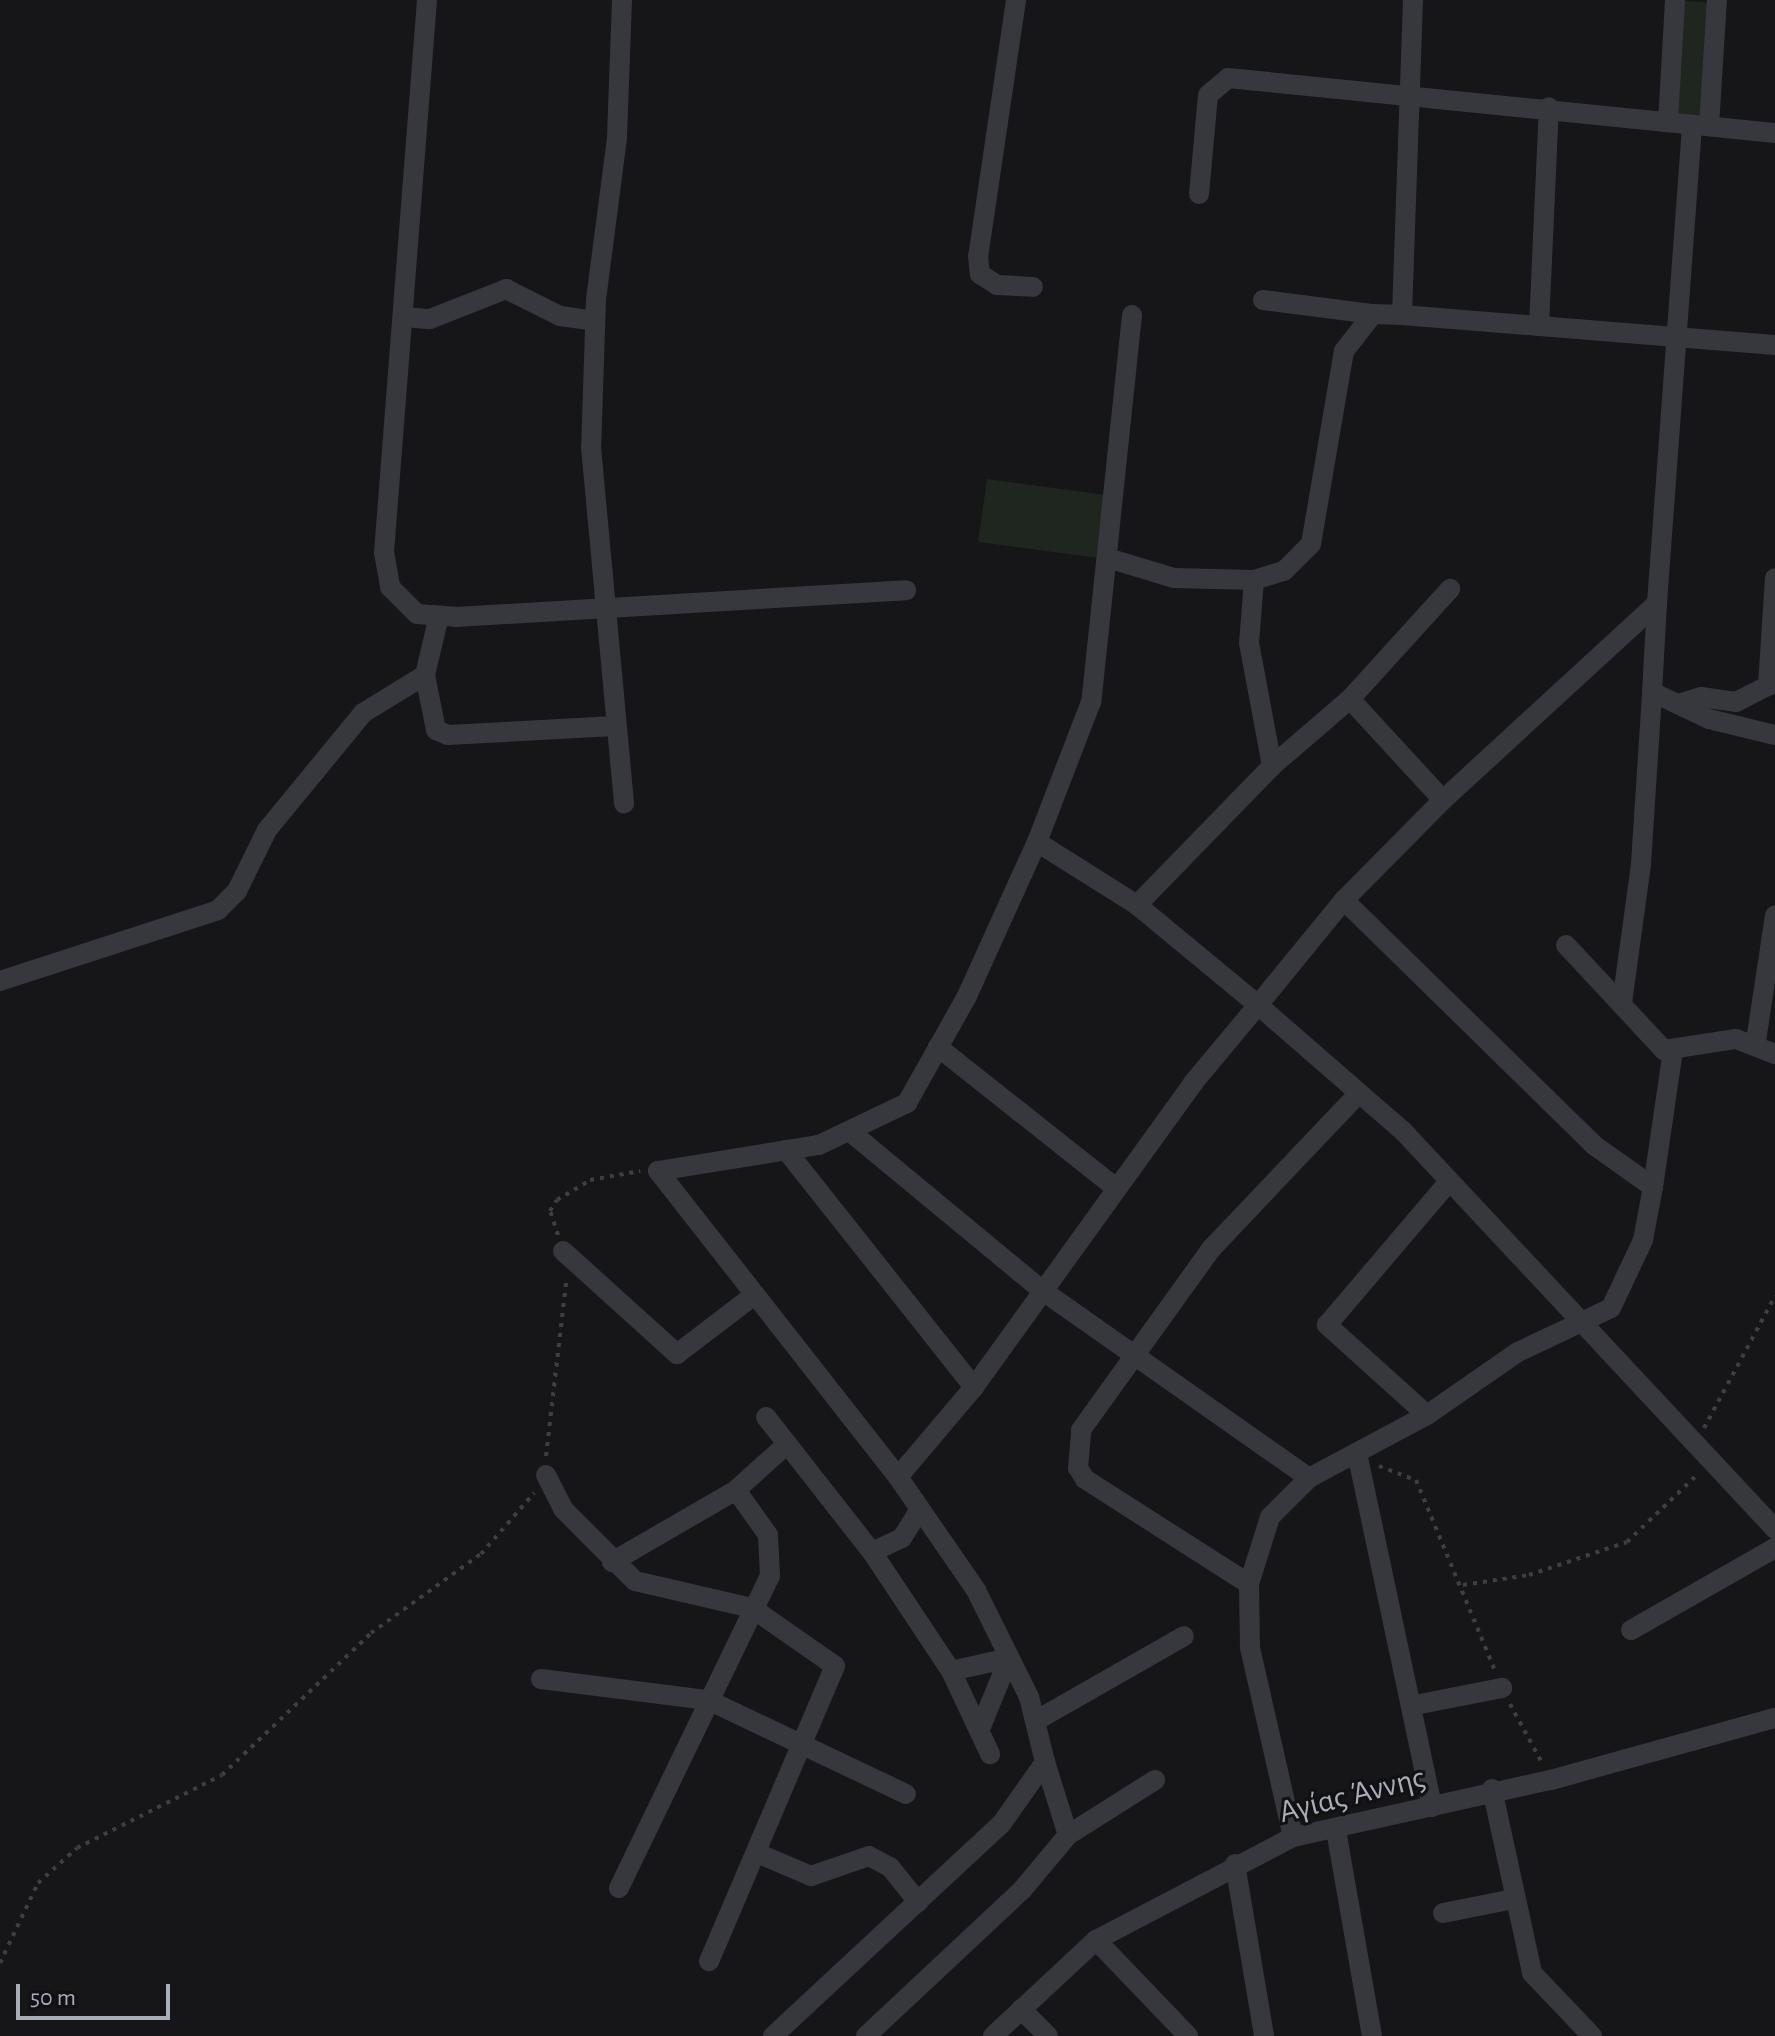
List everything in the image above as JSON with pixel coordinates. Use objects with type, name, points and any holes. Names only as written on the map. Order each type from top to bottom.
[{"type":"street","points":[[427,0],[405,317],[384,552],[390,587],[417,614],[439,616],[906,590]]},
{"type":"street","points":[[622,0],[617,138],[595,321],[591,447],[624,803]]},
{"type":"street","points":[[1016,0],[978,256],[980,274],[997,285],[1033,287]]},
{"type":"street","points":[[1402,315],[1413,0]]},
{"type":"street","points":[[1668,122],[1675,0]]},
{"type":"street","points":[[1622,1003],[1641,864],[1657,603],[1680,341],[1717,0]]},
{"type":"street","points":[[1199,194],[1208,95],[1219,81],[1549,107],[1701,128],[1775,133]]},
{"type":"street","points":[[1539,326],[1549,107]]},
{"type":"street","points":[[405,317],[430,319],[506,289],[560,316],[595,321]]},
{"type":"street","points":[[1263,300],[1373,314],[1539,326],[1680,341],[1775,345]]},
{"type":"street","points":[[1111,559],[1174,578],[1254,580],[1284,571],[1311,544],[1336,376],[1344,351],[1373,314]]},
{"type":"street","points":[[1068,1835],[1045,1762],[1037,1720],[976,1590],[898,1477],[658,1171],[786,1150],[853,1134],[907,1103],[938,1047],[1037,842],[1091,702],[1111,559],[1132,315]]},
{"type":"street","points":[[1678,704],[1701,697],[1736,702],[1768,686],[1775,578]]},
{"type":"street","points":[[1254,580],[1249,643],[1272,766]]},
{"type":"street","points":[[1137,905],[1272,766],[1350,699],[1450,589]]},
{"type":"street","points":[[898,1477],[974,1387],[1117,1189],[1258,1005],[1344,900],[1443,800],[1657,603]]},
{"type":"street","points":[[439,616],[425,675],[436,730],[448,735],[615,726]]},
{"type":"street","points":[[0,981],[218,910],[237,891],[267,830],[363,713],[425,675]]},
{"type":"street","points":[[1652,692],[1678,704],[1775,735]]},
{"type":"street","points":[[1350,699],[1443,800]]},
{"type":"street","points":[[1037,842],[1137,905],[1359,1093],[1587,1320],[1775,1529]]},
{"type":"street","points":[[1344,900],[1594,1145],[1653,1187]]},
{"type":"street","points":[[1756,1041],[1775,915]]},
{"type":"street","points":[[1566,945],[1622,1003],[1649,1042],[1673,1050],[1756,1041],[1775,1054]]},
{"type":"street","points":[[938,1047],[1117,1189]]},
{"type":"street","points":[[1293,1837],[1250,1647],[1249,1584],[1270,1517],[1309,1478],[1359,1461],[1518,1352],[1587,1320],[1622,1295],[1653,1187],[1673,1050]]},
{"type":"street","points":[[1249,1584],[1171,1540],[1078,1468],[1081,1430],[1211,1249],[1359,1093]]},
{"type":"street","points":[[853,1134],[1043,1291],[1309,1478]]},
{"type":"street","points":[[786,1150],[974,1387]]},
{"type":"street","points":[[1427,1415],[1327,1325],[1448,1183]]},
{"type":"street","points":[[563,1251],[677,1354],[753,1296]]},
{"type":"street","points":[[766,1417],[872,1552],[951,1671],[990,1754]]},
{"type":"street","points":[[612,1562],[736,1490],[787,1444]]},
{"type":"street","points":[[1359,1461],[1415,1705],[1432,1807]]},
{"type":"street","points":[[546,1475],[563,1509],[612,1562],[657,1589],[752,1608],[835,1666],[709,1961]]},
{"type":"street","points":[[619,1888],[774,1556],[736,1490]]},
{"type":"street","points":[[872,1552],[902,1538],[920,1509]]},
{"type":"street","points":[[1631,1630],[1775,1548]]},
{"type":"street","points":[[1037,1720],[1184,1636]]},
{"type":"street","points":[[951,1671],[1009,1658]]},
{"type":"street","points":[[980,1729],[1009,1658]]},
{"type":"street","points":[[541,1679],[708,1700],[906,1794]]},
{"type":"street","points":[[1415,1705],[1502,1688]]},
{"type":"street","name":"Αγίας Άννης","points":[[993,2036],[1096,1940],[1235,1864],[1293,1837],[1432,1807],[1492,1789],[1551,1780],[1775,1718]]},
{"type":"street","points":[[773,2036],[1002,1823],[1045,1762]]},
{"type":"street","points":[[866,2036],[1022,1890],[1068,1835],[1155,1780]]},
{"type":"street","points":[[1492,1789],[1532,1973],[1592,2036]]},
{"type":"street","points":[[1336,1830],[1372,2036]]},
{"type":"street","points":[[757,1853],[811,1876],[869,1856],[890,1867],[918,1902]]},
{"type":"street","points":[[1235,1864],[1264,2036]]},
{"type":"street","points":[[1443,1913],[1514,1899]]},
{"type":"street","points":[[1096,1940],[1188,2036]]},
{"type":"street","points":[[1021,2009],[1048,2036]]},
{"type":"path","points":[[0,1963],[38,1883],[77,1848],[222,1775],[371,1633],[481,1554],[546,1475],[546,1424],[568,1274],[550,1211],[557,1200],[590,1180],[658,1171]]},
{"type":"path","points":[[1694,1438],[1775,1296]]},
{"type":"path","points":[[1359,1461],[1386,1465],[1416,1480],[1463,1585],[1502,1688],[1551,1780]]},
{"type":"path","points":[[1463,1585],[1529,1575],[1627,1542],[1713,1462]]},
{"type":"shaded area","points":[[1678,0],[1713,3],[1705,119],[1672,118]]},
{"type":"shaded area","points":[[987,479],[1114,496],[1106,559],[978,542]]}]
